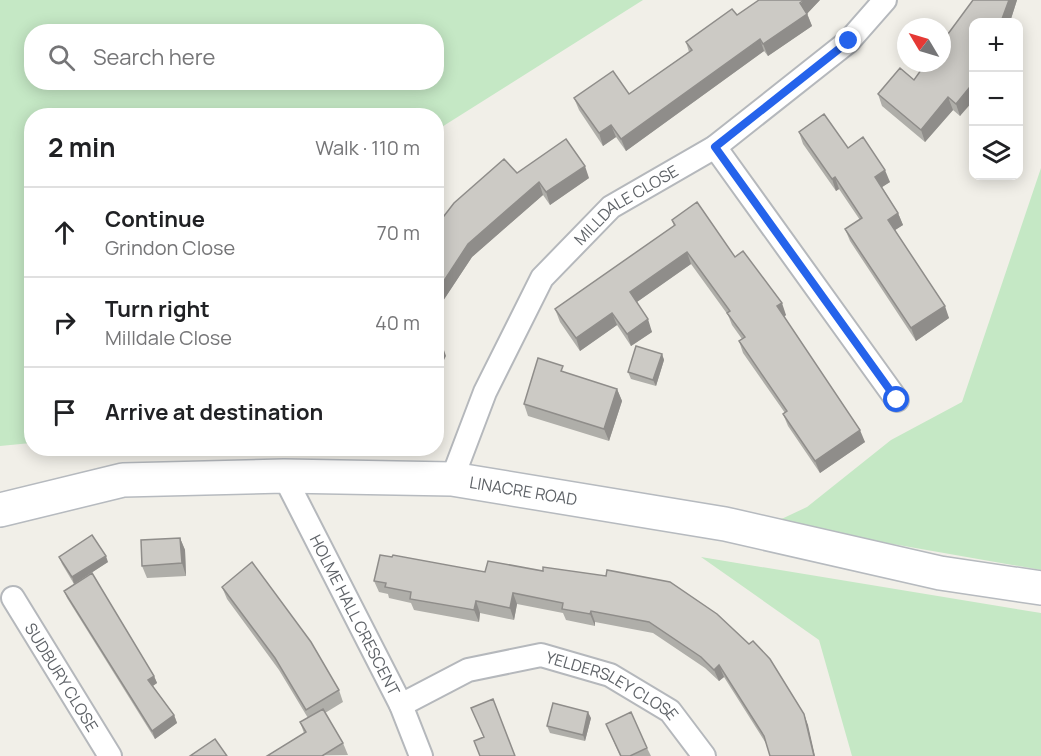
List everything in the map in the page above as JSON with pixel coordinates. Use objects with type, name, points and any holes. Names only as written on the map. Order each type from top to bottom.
[{"type":"street","name":"MILLDALE CLOSE","points":[[452,479],[485,392],[542,278],[611,207],[715,147],[849,41],[885,0]]},
{"type":"street","points":[[715,147],[897,400]]},
{"type":"street","name":"LINACRE ROAD","points":[[0,510],[123,480],[284,476],[452,479],[725,524],[940,573],[1041,588]]},
{"type":"street","name":"HOLME HALL CRESCENT","points":[[284,476],[401,705],[421,756]]},
{"type":"street","name":"SUDBURY CLOSE","points":[[13,598],[110,756]]},
{"type":"street","name":"YELDERSLEY CLOSE","points":[[401,705],[468,670],[541,655],[609,675],[670,711],[705,756]]},
{"type":"green space","points":[[0,0],[643,0],[444,126],[444,108],[24,108],[24,444],[0,446]]},
{"type":"green space","points":[[1041,168],[1041,570],[773,523],[807,507],[891,440],[962,402]]},
{"type":"green space","points":[[701,557],[1041,613],[1041,756],[852,756],[819,640]]},
{"type":"building","points":[[759,0],[804,0],[800,3],[807,14],[763,44],[760,39],[621,139],[611,125],[599,133],[574,98],[613,71],[629,94],[692,50],[686,42],[732,9],[737,15]]},
{"type":"building","points":[[973,0],[1009,0],[1002,18],[969,18],[969,88],[956,104],[948,97],[921,130],[878,94],[897,72],[905,72],[914,80],[920,72],[951,72],[951,30]]},
{"type":"building","points":[[824,114],[848,148],[863,137],[885,170],[875,177],[898,213],[888,220],[945,306],[911,328],[845,229],[862,218],[835,177],[832,179],[799,132]]},
{"type":"building","points":[[566,139],[585,166],[546,192],[539,182],[468,244],[444,281],[444,216],[454,203],[504,159],[517,173]]},
{"type":"building","points":[[697,202],[735,257],[743,251],[782,303],[777,306],[860,430],[815,461],[783,414],[787,411],[739,341],[745,337],[727,313],[730,311],[687,252],[630,292],[648,319],[627,334],[612,313],[576,338],[555,309],[675,225],[672,220]]},
{"type":"building","points":[[636,346],[662,354],[653,380],[628,372]]},
{"type":"building","points":[[538,358],[563,366],[561,371],[617,389],[604,429],[524,404]]},
{"type":"building","points":[[92,535],[106,556],[72,577],[59,557]]},
{"type":"building","points":[[180,538],[182,563],[142,566],[141,540]]},
{"type":"building","points":[[380,555],[392,557],[393,555],[485,572],[488,561],[543,571],[543,567],[606,576],[607,570],[670,582],[717,614],[749,644],[753,641],[770,659],[804,714],[814,756],[770,756],[764,736],[719,665],[714,670],[701,657],[649,622],[591,611],[590,614],[562,609],[563,603],[513,593],[510,608],[476,601],[474,610],[410,599],[411,592],[385,587],[386,583],[374,581]]},
{"type":"building","points":[[252,562],[311,642],[339,690],[306,710],[275,658],[222,587]]},
{"type":"building","points":[[92,573],[154,676],[148,680],[174,715],[152,731],[64,591]]},
{"type":"building","points":[[493,699],[515,756],[480,756],[474,741],[484,737],[471,708]]},
{"type":"building","points":[[553,703],[588,712],[583,735],[547,726]]},
{"type":"building","points":[[323,709],[343,743],[322,756],[267,756],[306,732],[300,722]]},
{"type":"building","points":[[631,712],[647,748],[630,756],[621,756],[606,724]]},
{"type":"building","points":[[215,739],[227,756],[190,756]]},
{"type":"route","points":[[849,41],[715,147],[897,400]]}]
